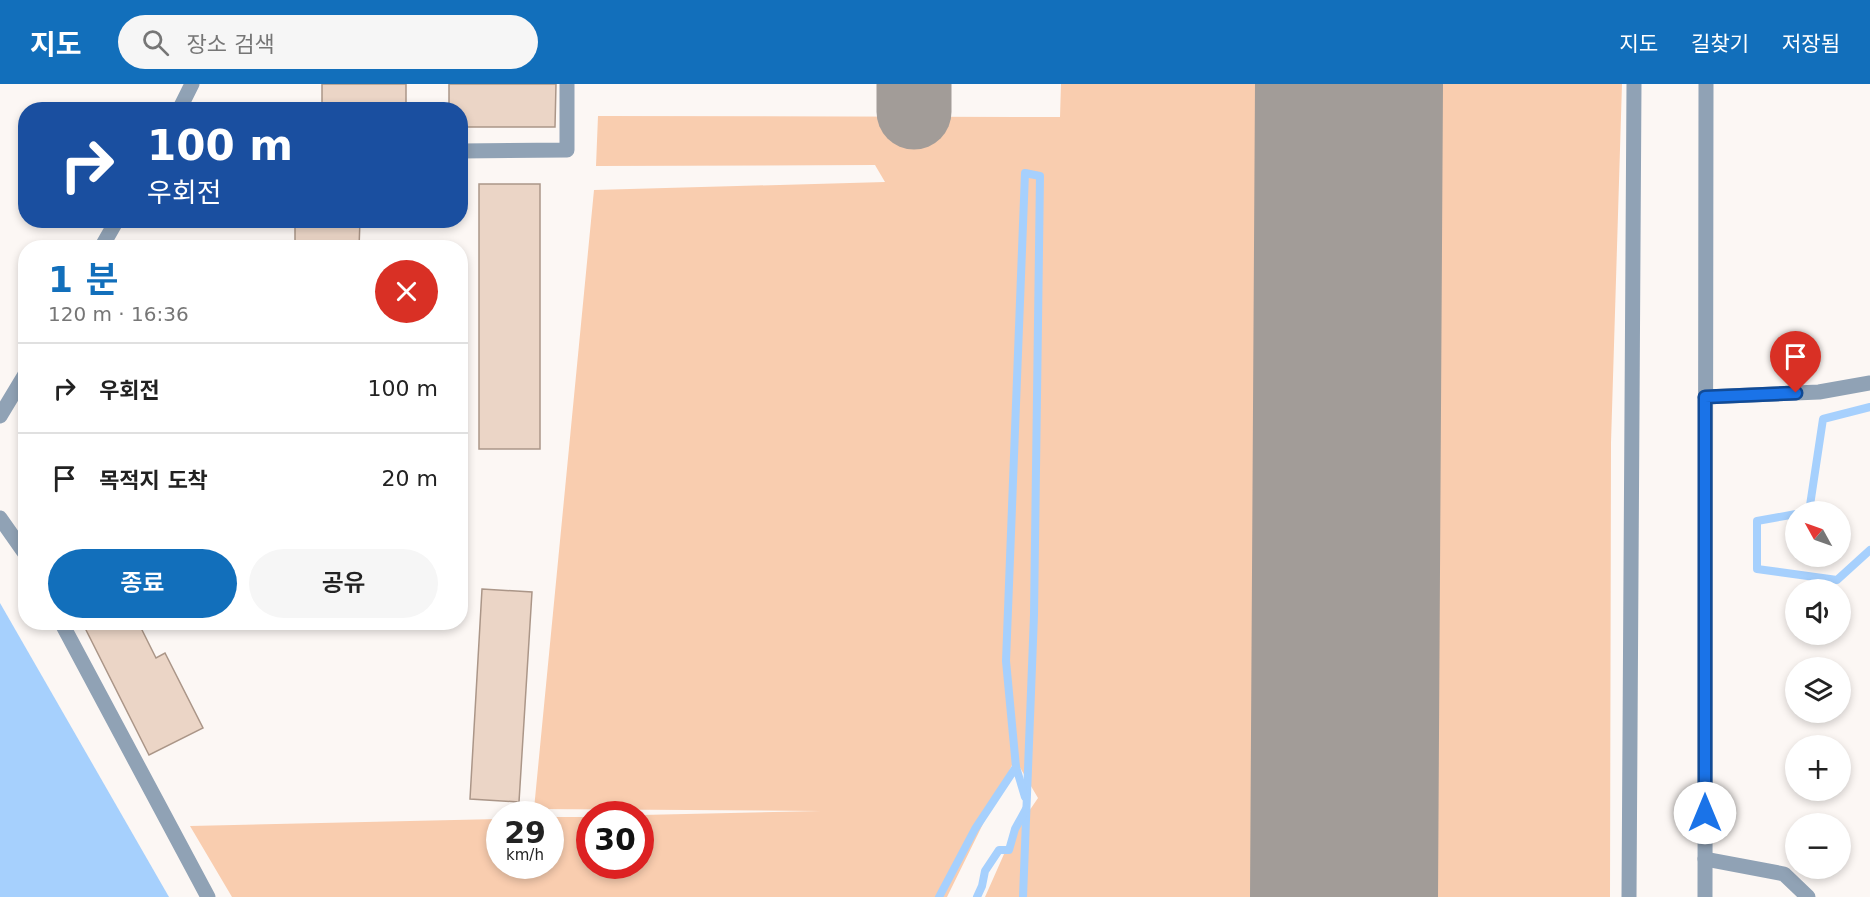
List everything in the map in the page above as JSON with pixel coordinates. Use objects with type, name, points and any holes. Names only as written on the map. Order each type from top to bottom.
[{"type":"street","points":[[183,102],[192,84]]},
{"type":"street","points":[[468,151],[567,150],[567,84]]},
{"type":"street","points":[[1629,897],[1634,84]]},
{"type":"street","points":[[1705,897],[1706,84]]},
{"type":"street","points":[[1705,397],[1819,392],[1870,382]]},
{"type":"street","points":[[0,416],[18,386]]},
{"type":"street","points":[[0,518],[18,544]]},
{"type":"street","points":[[66,630],[208,897]]},
{"type":"street","points":[[1705,859],[1784,874],[1808,897]]},
{"type":"shaded area","points":[[1061,84],[1270,84],[1263,897],[985,897],[1012,836],[1038,798],[1015,759],[947,897],[232,897],[190,826],[486,819],[486,879],[564,879],[564,817],[576,817],[576,879],[654,879],[654,815],[821,811],[654,810],[654,801],[576,801],[576,809],[564,809],[564,801],[535,801],[594,190],[885,182],[875,165],[596,166],[598,116],[1060,117]]},
{"type":"shaded area","points":[[1433,84],[1622,84],[1611,443],[1610,897],[1428,897]]},
{"type":"water","points":[[0,603],[169,897],[0,897]]},
{"type":"building","points":[[322,84],[406,84],[406,102],[322,102]]},
{"type":"building","points":[[449,84],[556,84],[555,127],[468,127],[468,102],[449,102]]},
{"type":"building","points":[[479,184],[540,184],[540,449],[479,449]]},
{"type":"building","points":[[295,228],[360,228],[359,240],[295,240]]},
{"type":"building","points":[[482,589],[532,592],[519,801],[470,799]]},
{"type":"building","points":[[86,630],[142,630],[156,658],[165,653],[203,728],[149,755]]},
{"type":"waterway","points":[[1016,767],[1006,661],[1025,173],[1040,176],[1034,615],[1023,897]]},
{"type":"waterway","points":[[1811,501],[1823,419],[1870,407]]},
{"type":"waterway","points":[[1785,516],[1757,521],[1757,569],[1837,580],[1870,550]]},
{"type":"waterway","points":[[939,897],[975,829],[1016,767],[1025,797]]},
{"type":"waterway","points":[[977,897],[985,871],[999,850],[1009,850],[1015,829],[1026,809]]},
{"type":"taxiway","points":[[914,84],[914,112]]},
{"type":"runway","points":[[1344,897],[1349,84]]},
{"type":"route","points":[[1705,813],[1705,397],[1796,393]]}]
